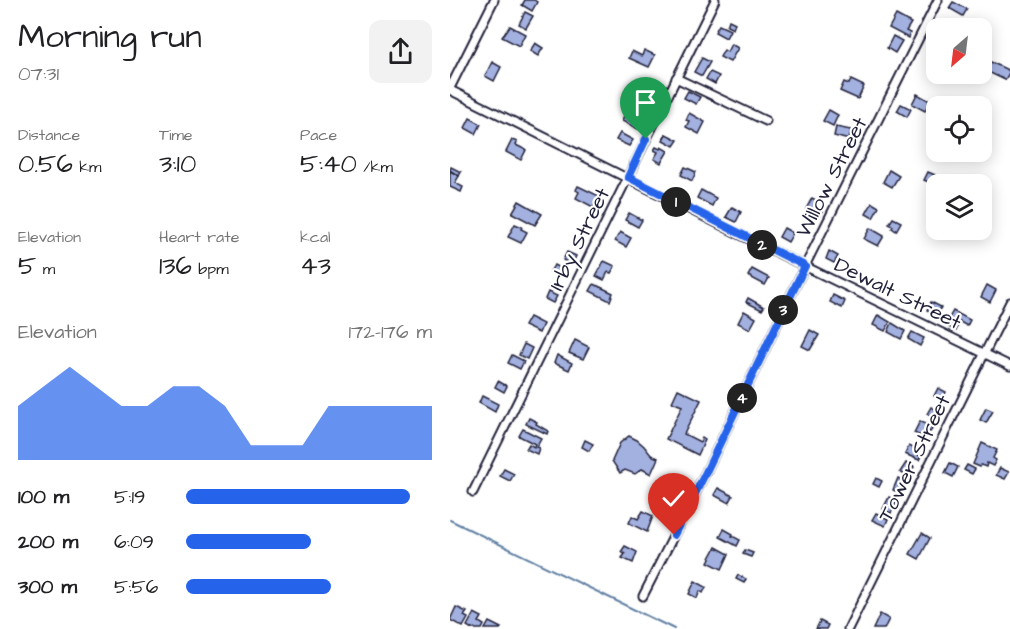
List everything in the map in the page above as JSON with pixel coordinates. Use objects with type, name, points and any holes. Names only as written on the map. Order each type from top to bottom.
[{"type":"street","points":[[450,89],[494,0]]},
{"type":"street","name":"Irby Street","points":[[472,492],[715,0]]},
{"type":"street","name":"Willow Street","points":[[643,596],[938,0]]},
{"type":"street","points":[[676,78],[766,121]]},
{"type":"street","name":"Dewalt Street","points":[[450,89],[1010,366]]},
{"type":"street","name":"Tower Street","points":[[848,629],[1010,302]]},
{"type":"building","points":[[525,0],[537,2],[532,11],[522,5]]},
{"type":"building","points":[[953,2],[967,9],[963,16],[949,8]]},
{"type":"building","points":[[525,12],[533,16],[526,28],[519,24]]},
{"type":"building","points":[[896,15],[911,23],[906,31],[910,33],[908,38],[889,28]]},
{"type":"building","points":[[729,20],[735,23],[733,29],[727,26]]},
{"type":"building","points":[[719,25],[730,30],[726,38],[715,32]]},
{"type":"building","points":[[510,26],[525,34],[519,46],[502,37]]},
{"type":"building","points":[[893,36],[902,41],[895,53],[887,48]]},
{"type":"building","points":[[535,43],[543,48],[538,56],[530,51]]},
{"type":"building","points":[[731,44],[738,48],[730,62],[720,57],[724,50],[727,52]]},
{"type":"building","points":[[644,50],[655,55],[649,67],[629,58],[632,51],[642,56]]},
{"type":"building","points":[[702,58],[710,62],[702,76],[694,72]]},
{"type":"building","points":[[492,62],[501,67],[494,81],[485,76]]},
{"type":"building","points":[[992,62],[1010,71],[1005,80],[992,74]]},
{"type":"building","points":[[710,72],[719,76],[715,84],[706,79]]},
{"type":"building","points":[[851,80],[864,86],[858,99],[840,91],[844,82],[849,84]]},
{"type":"building","points":[[688,91],[700,97],[696,104],[684,98]]},
{"type":"building","points":[[917,94],[926,99],[925,111],[912,104]]},
{"type":"building","points":[[901,104],[911,109],[907,117],[897,111]]},
{"type":"building","points":[[829,110],[838,115],[833,126],[823,121]]},
{"type":"building","points":[[626,112],[642,121],[638,129],[622,121]]},
{"type":"building","points":[[689,113],[705,122],[699,134],[686,127]]},
{"type":"building","points":[[470,118],[481,124],[476,134],[465,128]]},
{"type":"building","points":[[836,127],[851,130],[849,140],[834,136]]},
{"type":"building","points":[[620,133],[633,140],[629,146],[616,140]]},
{"type":"building","points":[[666,134],[678,140],[674,146],[663,140]]},
{"type":"building","points":[[512,140],[526,150],[521,160],[506,152]]},
{"type":"building","points":[[656,147],[668,151],[661,163],[654,159],[658,152],[654,150]]},
{"type":"building","points":[[451,167],[461,172],[459,176],[450,170]]},
{"type":"building","points":[[685,167],[696,172],[692,181],[681,175]]},
{"type":"building","points":[[889,170],[899,176],[892,187],[883,182]]},
{"type":"building","points":[[450,171],[459,176],[455,183],[463,187],[461,192],[450,187]]},
{"type":"building","points":[[578,186],[599,196],[593,207],[576,198],[579,192],[576,190]]},
{"type":"building","points":[[701,190],[716,198],[712,206],[697,198]]},
{"type":"building","points":[[812,198],[818,201],[815,207],[822,211],[819,216],[806,209]]},
{"type":"building","points":[[519,201],[542,214],[535,225],[512,213]]},
{"type":"building","points":[[872,203],[879,207],[873,218],[866,214]]},
{"type":"building","points":[[732,207],[741,212],[736,222],[726,217]]},
{"type":"building","points":[[629,213],[642,220],[638,227],[625,220]]},
{"type":"building","points":[[893,218],[901,222],[896,231],[889,224]]},
{"type":"building","points":[[515,224],[527,232],[521,243],[508,237]]},
{"type":"building","points":[[784,228],[793,233],[788,242],[779,237]]},
{"type":"building","points":[[870,228],[884,236],[878,246],[864,239]]},
{"type":"building","points":[[620,232],[631,238],[626,247],[615,241]]},
{"type":"building","points":[[829,251],[838,256],[834,263],[826,259]]},
{"type":"building","points":[[567,252],[576,256],[572,265],[563,260]]},
{"type":"building","points":[[604,261],[615,266],[604,280],[596,276]]},
{"type":"building","points":[[554,265],[563,270],[560,276],[550,272]]},
{"type":"building","points":[[752,269],[769,278],[765,285],[748,276]]},
{"type":"building","points":[[594,284],[613,293],[610,301],[590,291]]},
{"type":"building","points":[[987,285],[996,290],[990,302],[981,297]]},
{"type":"building","points":[[548,292],[557,296],[553,303],[545,299]]},
{"type":"building","points":[[833,295],[845,301],[842,308],[830,302]]},
{"type":"building","points":[[748,298],[764,307],[762,310],[746,302]]},
{"type":"building","points":[[931,302],[941,307],[937,315],[927,310]]},
{"type":"building","points":[[744,311],[756,318],[750,329],[738,323]]},
{"type":"building","points":[[953,311],[970,320],[967,326],[960,322],[956,331],[945,325]]},
{"type":"building","points":[[878,315],[890,322],[885,331],[873,325]]},
{"type":"building","points":[[529,317],[543,324],[539,333],[524,326]]},
{"type":"building","points":[[892,323],[905,331],[901,339],[888,332]]},
{"type":"building","points":[[810,330],[819,335],[810,350],[802,346]]},
{"type":"building","points":[[912,332],[924,338],[920,346],[908,339]]},
{"type":"building","points":[[575,340],[589,347],[583,359],[569,353]]},
{"type":"building","points":[[524,344],[532,348],[527,359],[519,355]]},
{"type":"building","points":[[512,355],[524,361],[520,369],[508,363]]},
{"type":"building","points":[[557,355],[572,363],[569,370],[554,363]]},
{"type":"building","points":[[498,381],[507,386],[504,392],[495,387]]},
{"type":"building","points":[[938,388],[946,392],[942,400],[934,396]]},
{"type":"building","points":[[678,389],[701,400],[684,434],[700,442],[702,438],[705,440],[698,455],[666,439],[682,406],[672,402]]},
{"type":"building","points":[[482,396],[498,404],[495,412],[479,403]]},
{"type":"building","points":[[931,407],[939,411],[934,418],[927,414]]},
{"type":"building","points":[[986,408],[993,411],[986,423],[980,420]]},
{"type":"building","points":[[529,418],[548,431],[547,434],[526,424]]},
{"type":"building","points":[[920,421],[933,428],[930,432],[928,431],[925,438],[914,433]]},
{"type":"building","points":[[523,429],[541,438],[536,447],[539,448],[537,454],[526,449],[529,444],[534,447],[535,444],[519,436]]},
{"type":"building","points":[[629,436],[644,446],[651,455],[658,458],[651,474],[642,469],[635,474],[625,470],[620,473],[612,461],[620,443]]},
{"type":"building","points":[[585,440],[593,444],[589,451],[582,447]]},
{"type":"building","points":[[982,443],[997,450],[993,458],[996,460],[993,466],[987,463],[986,467],[973,464]]},
{"type":"building","points":[[909,446],[920,451],[919,460],[905,454]]},
{"type":"building","points":[[906,463],[914,467],[908,477],[900,472]]},
{"type":"building","points":[[950,463],[958,467],[953,477],[945,473]]},
{"type":"building","points":[[967,465],[975,469],[972,474],[964,470]]},
{"type":"building","points":[[1000,468],[1009,472],[1005,479],[996,475]]},
{"type":"building","points":[[504,469],[514,474],[510,481],[500,476]]},
{"type":"building","points":[[876,478],[882,481],[879,487],[873,484]]},
{"type":"building","points":[[898,478],[907,482],[901,494],[893,490]]},
{"type":"building","points":[[718,488],[733,496],[729,503],[714,495]]},
{"type":"building","points":[[889,497],[897,501],[891,513],[883,509]]},
{"type":"building","points":[[643,511],[653,516],[647,532],[629,523],[632,516],[638,519]]},
{"type":"building","points":[[876,513],[888,519],[885,526],[872,520]]},
{"type":"building","points":[[724,529],[740,540],[737,546],[720,537]]},
{"type":"building","points":[[922,533],[930,538],[919,559],[910,554]]},
{"type":"building","points":[[625,546],[637,552],[633,563],[622,558],[625,554],[621,552]]},
{"type":"building","points":[[716,547],[729,554],[722,569],[708,562]]},
{"type":"building","points":[[745,550],[753,553],[751,557],[743,554]]},
{"type":"building","points":[[738,575],[746,579],[744,583],[736,579]]},
{"type":"building","points":[[695,581],[706,587],[703,593],[700,591],[697,598],[689,594]]},
{"type":"building","points":[[456,607],[467,612],[464,616],[468,618],[463,627],[450,620]]},
{"type":"building","points":[[474,613],[482,617],[479,622],[484,625],[482,629],[472,629],[467,626]]},
{"type":"building","points":[[880,614],[889,619],[884,629],[873,629]]},
{"type":"building","points":[[820,621],[828,625],[826,629],[816,629]]},
{"type":"building","points":[[489,622],[501,628],[485,629]]},
{"type":"waterway","points":[[450,520],[674,629]]},
{"type":"route","points":[[646,139],[628,177],[805,266],[674,535]]}]
